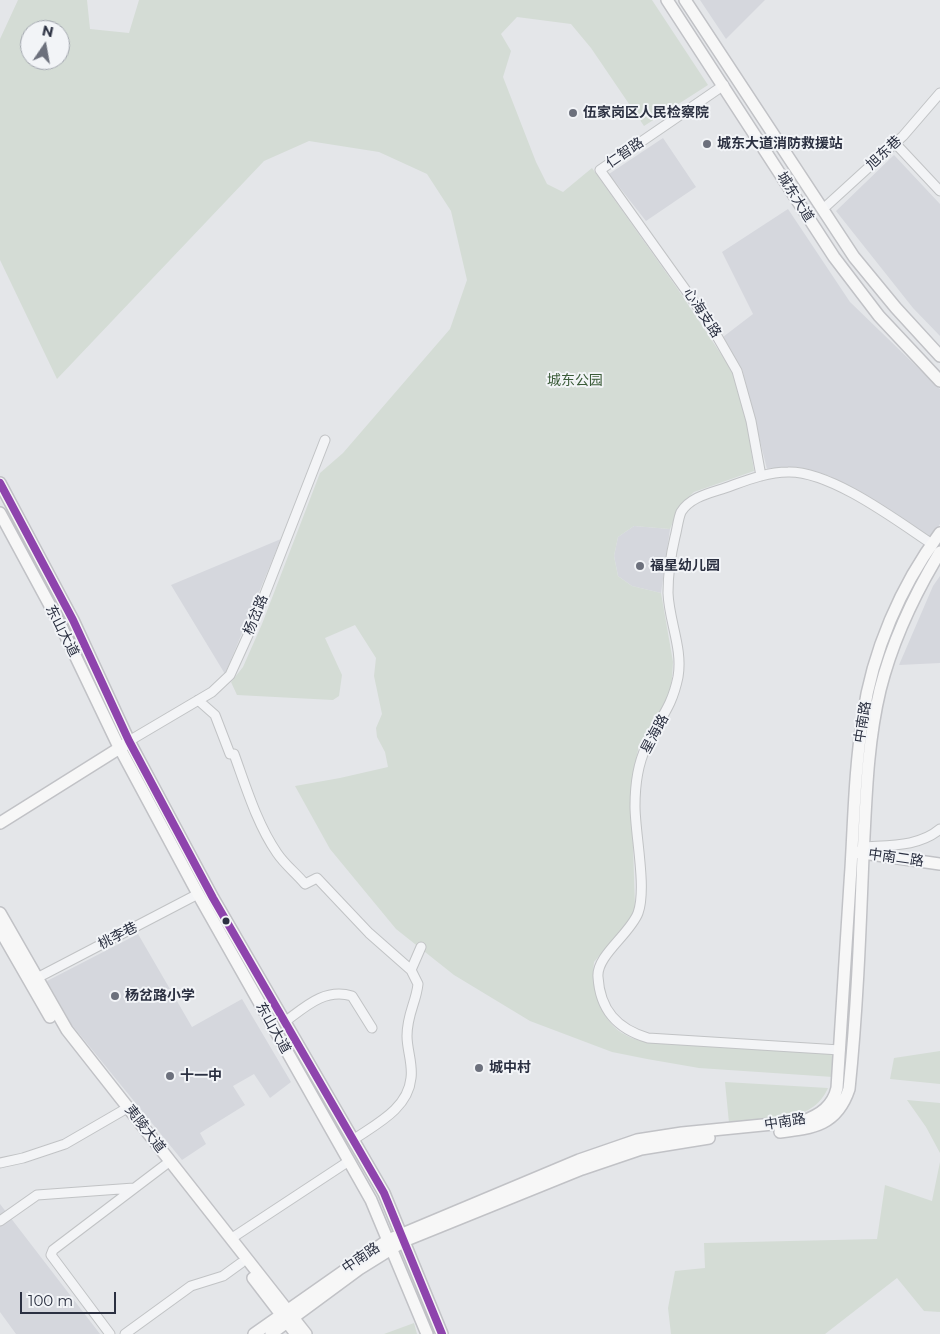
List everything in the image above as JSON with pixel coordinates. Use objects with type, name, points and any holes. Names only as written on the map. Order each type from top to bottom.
[{"type":"main road","name":"城东大道","points":[[668,0],[843,270],[879,316],[940,381]]},
{"type":"main road","name":"城东大道","points":[[685,0],[823,209],[874,282],[940,356]]},
{"type":"main road","name":"东山大道","points":[[0,483],[74,620],[122,745],[286,1021],[384,1193],[442,1334]]},
{"type":"main road","name":"东山大道","points":[[0,513],[61,626],[198,894],[371,1200],[426,1334]]},
{"type":"main road","name":"中南路","points":[[254,1334],[288,1316],[402,1237],[579,1160],[637,1140],[682,1133],[786,1124],[813,1118],[828,1107],[835,1095],[858,849],[871,737],[880,688],[898,634],[936,548],[940,533]]},
{"type":"main road","name":"杨岔路","points":[[0,815],[122,745]]},
{"type":"main road","name":"杨岔路","points":[[0,823],[122,745]]},
{"type":"main road","name":"中南路","points":[[402,1237],[582,1169],[641,1149],[684,1141],[814,1127],[838,1113],[850,1089],[858,849]]},
{"type":"main road","name":"中南二路","points":[[858,849],[940,858]]},
{"type":"main road","name":"中南二路","points":[[858,849],[940,864]]},
{"type":"main road","name":"夷陵大道","points":[[0,913],[67,1030],[232,1238],[288,1316],[296,1334]]},
{"type":"main road","name":"夷陵大道","points":[[0,930],[60,1034],[241,1263],[306,1334]]},
{"type":"main road","name":"中南路","points":[[271,1334],[288,1316]]},
{"type":"street","name":"仁智路","points":[[600,170],[724,85]]},
{"type":"street","name":"旭东巷","points":[[823,209],[895,143],[940,93]]},
{"type":"street","points":[[895,143],[940,191]]},
{"type":"street","name":"心海支路","points":[[600,170],[710,324],[737,371],[751,421],[760,476]]},
{"type":"street","name":"杨岔路","points":[[122,745],[212,692],[230,675],[254,622],[325,440]]},
{"type":"street","name":"星海路","points":[[840,1050],[648,1038],[628,1031],[614,1020],[599,990],[597,974],[602,962],[633,924],[641,898],[635,805],[637,788],[645,747],[674,698],[679,670],[677,644],[668,593],[674,543],[682,512],[697,497],[760,476],[789,472],[803,473],[827,480],[888,515],[936,548]]},
{"type":"street","points":[[198,700],[215,715],[230,754],[234,754],[250,797],[276,852],[305,884],[317,878],[369,933],[411,970],[418,984],[409,1012],[407,1037],[411,1077],[409,1090],[404,1100],[391,1114],[353,1140]]},
{"type":"street","points":[[858,849],[912,843],[934,835],[940,829]]},
{"type":"street","name":"桃李巷","points":[[37,978],[198,894]]},
{"type":"street","points":[[411,970],[421,947]]},
{"type":"street","points":[[286,1021],[323,996],[344,994],[352,996],[372,1028]]},
{"type":"street","points":[[0,1163],[23,1158],[65,1144],[122,1112]]},
{"type":"street","points":[[232,1238],[348,1160]]},
{"type":"street","points":[[110,1334],[51,1254],[53,1250],[165,1166]]},
{"type":"street","points":[[0,1221],[37,1195],[134,1188]]},
{"type":"street","points":[[125,1334],[190,1286],[223,1276],[241,1263]]},
{"type":"shaded area","points":[[700,0],[765,0],[726,39]]},
{"type":"shaded area","points":[[663,138],[696,187],[646,221],[609,174]]},
{"type":"shaded area","points":[[894,155],[940,204],[940,336],[913,308],[836,211]]},
{"type":"shaded area","points":[[788,209],[850,302],[940,389],[940,524],[930,538],[889,510],[830,476],[797,467],[767,469],[742,369],[723,337],[753,314],[722,252]]},
{"type":"shaded area","name":"福星幼儿园","points":[[634,526],[670,529],[661,593],[632,586],[618,576],[614,556],[618,537]]},
{"type":"shaded area","points":[[281,539],[225,674],[171,585]]},
{"type":"shaded area","points":[[940,576],[940,663],[899,665],[933,586]]},
{"type":"shaded area","points":[[138,934],[192,1027],[242,999],[291,1082],[270,1098],[254,1074],[233,1086],[245,1105],[200,1133],[206,1144],[182,1160],[72,1025],[47,981]]},
{"type":"shaded area","points":[[0,1204],[100,1334],[16,1334],[0,1312]]},
{"type":"green space","name":"城东公园","points":[[18,0],[87,0],[90,29],[129,33],[139,0],[652,0],[708,85],[644,126],[591,48],[571,24],[517,17],[501,34],[511,51],[503,77],[536,162],[547,184],[563,192],[592,168],[677,288],[733,372],[747,421],[754,471],[694,492],[680,505],[670,529],[634,526],[618,537],[614,556],[618,576],[632,586],[661,593],[673,662],[668,699],[639,745],[631,785],[635,907],[630,920],[594,962],[594,981],[599,1001],[608,1019],[614,1027],[631,1038],[664,1044],[835,1051],[833,1077],[699,1068],[612,1052],[530,1021],[454,975],[396,929],[330,849],[295,786],[388,767],[385,752],[377,737],[376,728],[382,714],[374,676],[376,658],[355,625],[325,638],[342,675],[339,696],[333,700],[237,695],[231,682],[243,667],[262,624],[320,473],[343,453],[450,329],[467,280],[451,211],[427,174],[379,152],[309,141],[264,161],[57,379],[0,260],[0,39]]},
{"type":"green space","points":[[940,1051],[940,1084],[890,1079],[894,1058]]},
{"type":"green space","points":[[725,1082],[828,1088],[821,1100],[811,1109],[799,1114],[771,1120],[729,1123]]},
{"type":"green space","points":[[907,1100],[940,1103],[940,1153],[926,1127]]},
{"type":"green space","points":[[940,1162],[940,1312],[924,1311],[897,1278],[825,1334],[671,1334],[668,1308],[675,1271],[705,1268],[704,1243],[877,1239],[885,1185],[932,1201]]},
{"type":"green space","points":[[414,1323],[417,1334],[384,1334]]},
{"type":"transit line","points":[[0,483],[73,620],[129,741],[213,898],[384,1193],[442,1334]]},
{"type":"place","name":"伍家岗区人民检察院","points":[[573,113]]},
{"type":"place","name":"城东大道消防救援站","points":[[707,144]]},
{"type":"place","name":"福星幼儿园","points":[[640,566]]},
{"type":"place","name":"杨岔路小学","points":[[115,996]]},
{"type":"place","name":"城中村","points":[[479,1068]]},
{"type":"place","name":"十一中","points":[[170,1076]]}]
